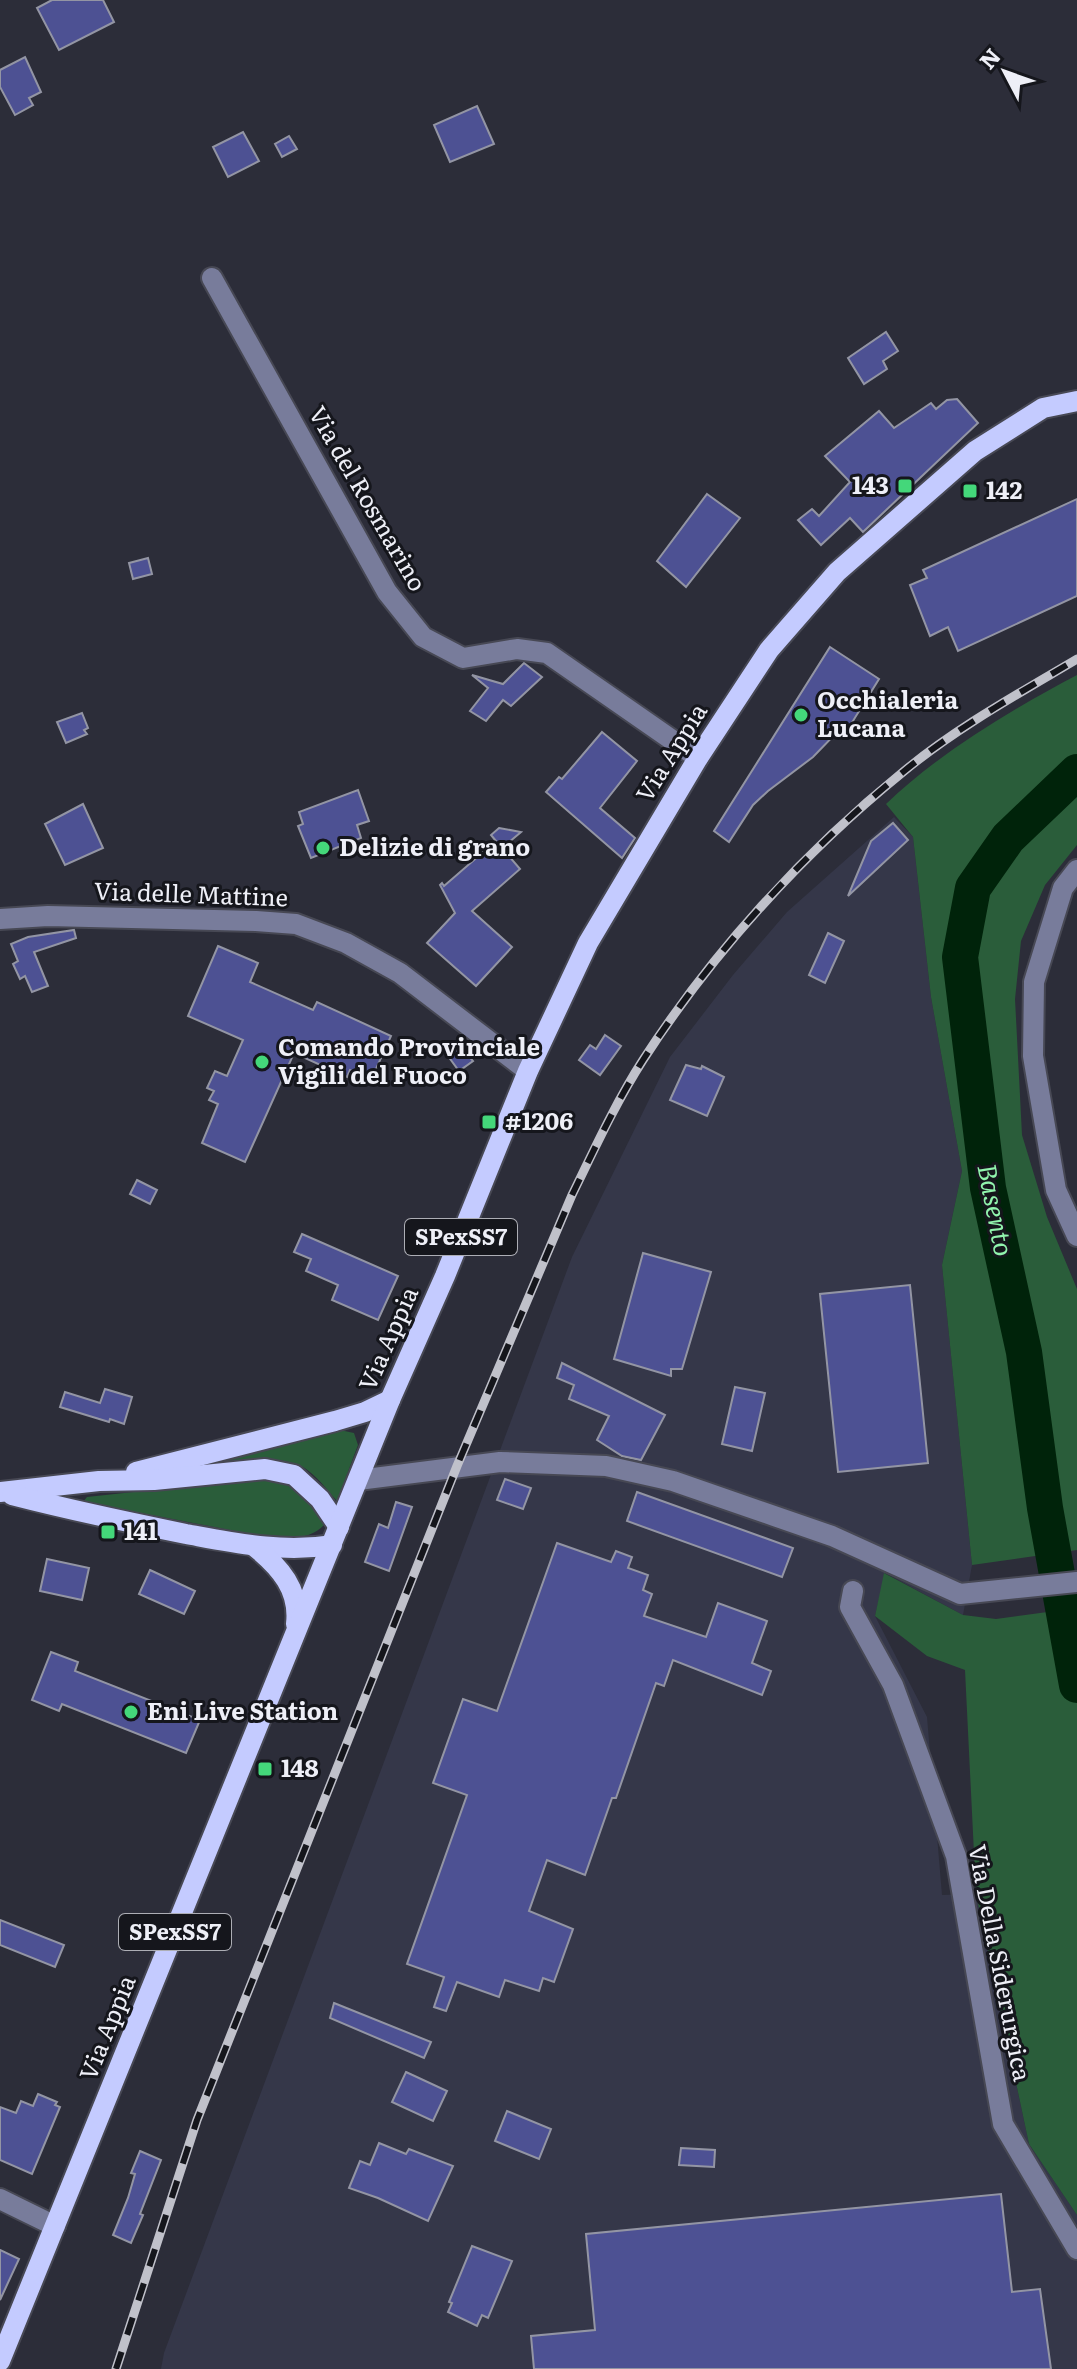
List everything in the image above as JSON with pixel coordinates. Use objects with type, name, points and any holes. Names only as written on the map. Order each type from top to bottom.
[{"type":"main road","name":"Via Appia","points":[[0,2361],[390,1400],[445,1276],[528,1071],[588,943],[698,758],[769,650],[837,572],[975,451],[1043,408],[1077,401]]},
{"type":"main road","points":[[99,1481],[335,1421],[390,1400]]},
{"type":"main road","points":[[265,1469],[294,1475],[306,1485],[320,1499],[336,1536],[305,1549],[255,1547],[99,1517],[0,1492],[265,1469]]},
{"type":"main road","points":[[255,1547],[280,1569],[294,1595],[298,1611],[295,1638]]},
{"type":"street","name":"Via del Rosmarino","points":[[212,278],[387,592],[423,637],[463,658],[517,649],[547,653],[698,758]]},
{"type":"street","points":[[1077,870],[1063,888],[1034,982],[1033,1056],[1056,1190],[1077,1236]]},
{"type":"street","name":"Via delle Mattine","points":[[0,919],[48,916],[296,924],[346,943],[400,973],[528,1071]]},
{"type":"street","points":[[358,1480],[500,1462],[606,1466],[673,1481],[832,1536],[960,1594],[1077,1582]]},
{"type":"street","name":"Via Della Siderurgica","points":[[853,1591],[850,1607],[893,1685],[956,1856],[1003,2124],[1077,2249]]},
{"type":"street","points":[[0,2199],[55,2226]]},
{"type":"shaded area","points":[[894,817],[913,837],[931,997],[962,1171],[942,1265],[972,1565],[963,1615],[885,1573],[875,1616],[927,1717],[942,1895],[976,1894],[1029,2144],[1077,2215],[1077,2369],[161,2369],[164,2353],[572,1257],[670,1057],[733,975],[787,912]]},
{"type":"green space","points":[[1077,675],[1077,845],[1045,885],[1021,941],[1015,999],[1022,1135],[1047,1217],[1077,1289],[1077,1550],[972,1565],[942,1265],[962,1171],[931,997],[913,837],[886,804],[929,767],[977,733]]},
{"type":"green space","points":[[335,1429],[354,1433],[358,1445],[337,1501],[311,1473],[288,1462],[257,1459],[178,1467]]},
{"type":"green space","points":[[273,1477],[305,1495],[318,1509],[324,1525],[308,1535],[277,1539],[83,1502],[87,1497]]},
{"type":"green space","points":[[884,1573],[963,1615],[996,1619],[1077,1608],[1077,2215],[1029,2144],[976,1894],[965,1670],[927,1656],[875,1616]]},
{"type":"building","points":[[52,0],[103,0],[114,22],[59,50],[37,8]]},
{"type":"building","points":[[25,57],[41,92],[29,98],[33,105],[15,115],[0,87],[0,70]]},
{"type":"building","points":[[477,106],[494,144],[450,162],[434,125]]},
{"type":"building","points":[[243,132],[259,161],[228,177],[213,147]]},
{"type":"building","points":[[289,136],[297,149],[282,157],[275,144]]},
{"type":"building","points":[[886,332],[898,351],[883,361],[887,369],[864,384],[848,358]]},
{"type":"building","points":[[957,399],[978,423],[863,532],[850,518],[821,545],[798,520],[812,509],[819,516],[850,482],[825,456],[879,411],[894,428],[931,403],[936,409],[947,400]]},
{"type":"building","points":[[707,494],[740,518],[686,587],[657,561]]},
{"type":"building","points":[[1077,499],[1077,596],[958,651],[948,627],[930,636],[910,585],[927,578],[923,570]]},
{"type":"building","points":[[148,558],[152,574],[133,579],[129,563]]},
{"type":"building","points":[[830,647],[879,679],[848,729],[843,726],[813,757],[753,805],[729,842],[714,831]]},
{"type":"building","points":[[524,663],[542,677],[511,706],[503,700],[486,721],[470,711],[488,688],[472,675],[503,684]]},
{"type":"building","points":[[82,713],[87,734],[66,743],[57,722]]},
{"type":"building","points":[[602,732],[637,761],[600,808],[635,838],[622,858],[546,792],[559,777],[562,779]]},
{"type":"building","points":[[358,790],[369,821],[357,825],[361,838],[311,858],[298,826],[303,824],[299,812]]},
{"type":"building","points":[[83,804],[103,848],[65,865],[45,824]]},
{"type":"building","points":[[893,823],[908,840],[848,896],[871,841]]},
{"type":"building","points":[[499,828],[521,832],[502,848],[520,869],[472,911],[512,947],[476,986],[427,943],[455,913],[440,885],[442,883],[444,886],[496,841],[491,835]]},
{"type":"building","points":[[74,930],[76,938],[34,952],[48,986],[32,992],[25,976],[20,979],[13,964],[18,961],[11,944],[28,937]]},
{"type":"building","points":[[828,933],[844,941],[825,983],[809,975]]},
{"type":"building","points":[[218,946],[258,963],[250,982],[313,1010],[317,1002],[391,1036],[371,1080],[350,1070],[347,1077],[294,1053],[245,1162],[202,1143],[218,1104],[209,1100],[214,1091],[207,1088],[215,1071],[227,1076],[243,1040],[188,1016]]},
{"type":"building","points":[[605,1035],[621,1046],[600,1075],[579,1060],[590,1045],[596,1049]]},
{"type":"building","points":[[461,1047],[473,1061],[459,1071],[448,1056]]},
{"type":"building","points":[[686,1065],[701,1069],[702,1066],[724,1077],[707,1116],[670,1100]]},
{"type":"building","points":[[137,1180],[157,1190],[150,1204],[130,1194]]},
{"type":"building","points":[[302,1234],[398,1276],[378,1320],[332,1300],[338,1285],[306,1271],[311,1259],[294,1252]]},
{"type":"building","points":[[643,1253],[711,1272],[682,1369],[671,1369],[671,1376],[614,1359]]},
{"type":"building","points":[[910,1285],[928,1463],[838,1472],[820,1294]]},
{"type":"building","points":[[562,1363],[665,1415],[641,1460],[622,1456],[597,1440],[609,1416],[569,1399],[574,1385],[557,1378]]},
{"type":"building","points":[[735,1387],[765,1393],[752,1451],[722,1444]]},
{"type":"building","points":[[105,1389],[132,1397],[124,1424],[60,1407],[65,1392],[100,1403]]},
{"type":"building","points":[[505,1479],[531,1488],[523,1509],[497,1500]]},
{"type":"building","points":[[637,1492],[793,1548],[782,1577],[627,1521]]},
{"type":"building","points":[[396,1502],[412,1507],[389,1571],[365,1562],[379,1524],[388,1528]]},
{"type":"building","points":[[557,1543],[611,1562],[616,1551],[632,1557],[628,1568],[648,1575],[643,1590],[652,1594],[644,1616],[706,1637],[718,1603],[767,1621],[752,1663],[771,1671],[762,1695],[673,1660],[664,1686],[656,1683],[585,1875],[547,1860],[529,1911],[573,1929],[554,1982],[543,1978],[539,1991],[505,1980],[499,1997],[457,1982],[446,2011],[434,2007],[444,1977],[407,1964],[467,1795],[433,1783],[463,1699],[497,1711]]},
{"type":"building","points":[[47,1559],[89,1568],[82,1600],[40,1591]]},
{"type":"building","points":[[150,1570],[195,1591],[184,1614],[139,1594]]},
{"type":"building","name":"Eni Live Station","points":[[51,1652],[78,1662],[75,1671],[200,1720],[186,1753],[62,1704],[59,1711],[32,1700]]},
{"type":"building","points":[[0,1920],[64,1945],[55,1967],[0,1945]]},
{"type":"building","points":[[334,2003],[431,2042],[424,2058],[330,2018]]},
{"type":"building","points":[[406,2072],[447,2091],[433,2121],[392,2102]]},
{"type":"building","points":[[38,2094],[57,2102],[55,2105],[60,2107],[32,2174],[0,2160],[0,2107],[16,2113],[21,2101],[33,2106]]},
{"type":"building","points":[[507,2111],[551,2129],[539,2159],[495,2141]]},
{"type":"building","points":[[379,2143],[406,2154],[409,2149],[453,2166],[428,2221],[349,2188],[360,2161],[370,2165]]},
{"type":"building","points":[[681,2148],[715,2150],[714,2167],[679,2165]]},
{"type":"building","points":[[140,2151],[161,2160],[131,2243],[113,2235],[128,2198],[135,2174],[131,2173]]},
{"type":"building","points":[[1001,2194],[1012,2292],[1040,2289],[1051,2369],[534,2369],[531,2336],[595,2330],[586,2234]]},
{"type":"building","points":[[472,2246],[512,2261],[488,2318],[482,2315],[477,2326],[448,2312],[452,2303],[449,2302]]},
{"type":"building","points":[[0,2250],[19,2259],[0,2300]]},
{"type":"waterway","name":"Basento","points":[[1077,772],[1008,838],[973,888],[960,957],[988,1188],[1024,1352],[1045,1508],[1077,1685]]},
{"type":"railway","points":[[116,2369],[197,2120],[457,1466],[572,1195],[624,1092],[699,981],[762,906],[830,836],[903,772],[944,741],[1077,659]]},
{"type":"place","name":"143","points":[[905,486]]},
{"type":"place","name":"142","points":[[970,491]]},
{"type":"place","name":"Occhialeria Lucana","points":[[801,715]]},
{"type":"place","name":"Delizie di grano","points":[[323,848]]},
{"type":"place","name":"Comando Provinciale Vigili del Fuoco","points":[[262,1062]]},
{"type":"place","name":"#1206","points":[[489,1122]]},
{"type":"place","name":"141","points":[[108,1532]]},
{"type":"place","name":"Eni Live Station","points":[[131,1712]]},
{"type":"place","name":"148","points":[[265,1769]]}]
